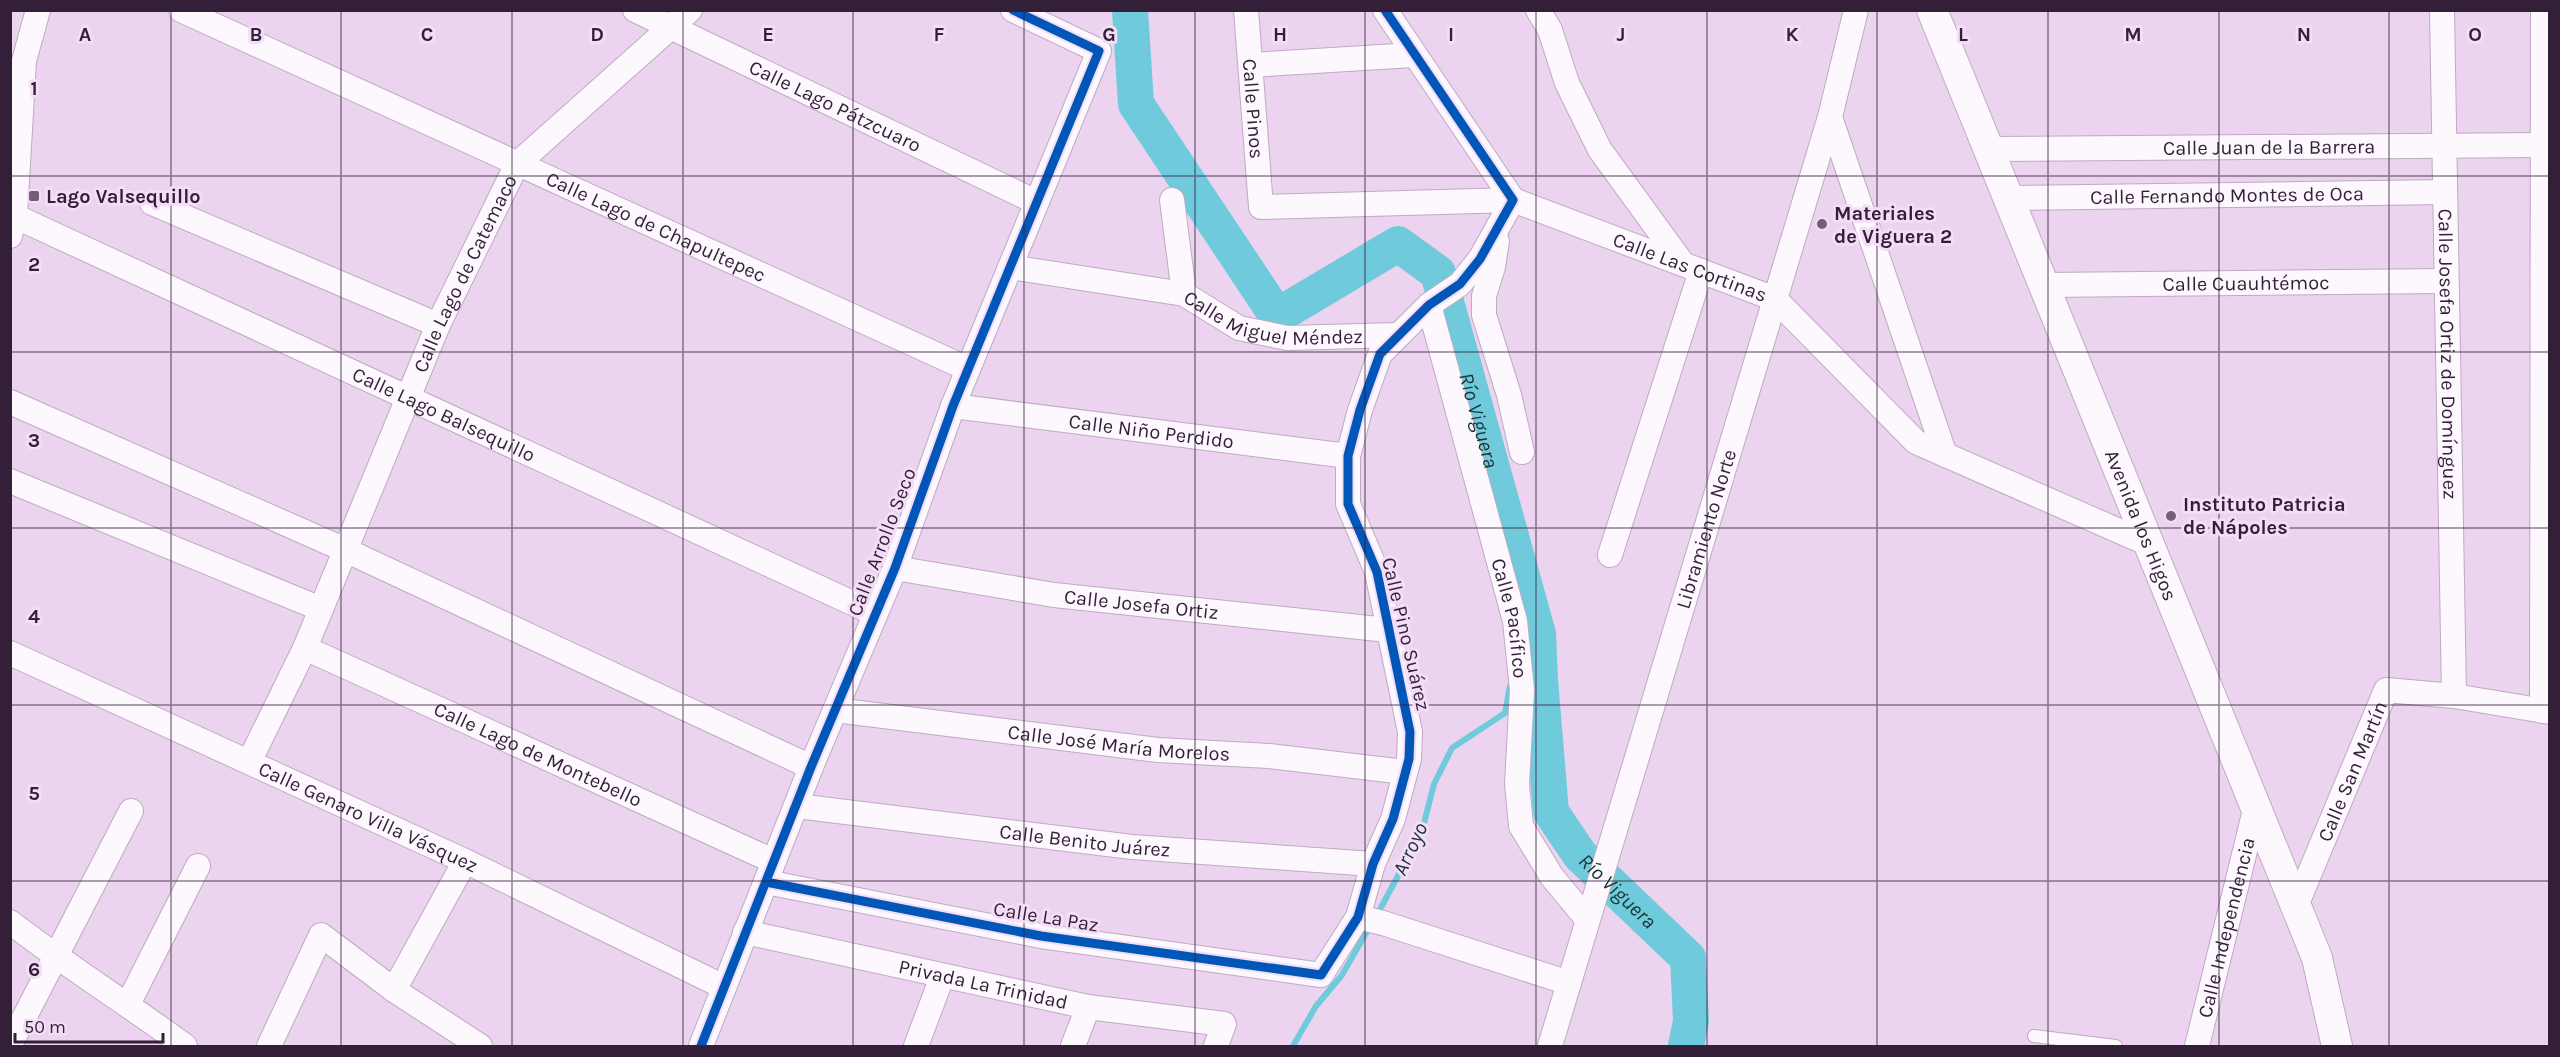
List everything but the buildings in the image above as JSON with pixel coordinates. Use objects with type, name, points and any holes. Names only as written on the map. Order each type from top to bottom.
[{"type":"street","points":[[12,222],[17,58],[38,10]]},
{"type":"street","name":"Calle Lago de Chapultepec","points":[[181,10],[968,369]]},
{"type":"street","name":"Calle Lago Pátzcuaro","points":[[635,10],[1036,202]]},
{"type":"street","name":"Calle Lago de Catemaco","points":[[250,760],[321,609],[343,549],[438,325],[517,164],[673,28],[690,10]]},
{"type":"street","name":"Calle Arrollo Seco","points":[[701,1047],[811,767],[894,568],[952,406],[1099,51],[1013,10]]},
{"type":"street","name":"Calle Pinos","points":[[1246,10],[1261,207]]},
{"type":"street","points":[[1385,10],[1413,55],[1513,200]]},
{"type":"street","points":[[1538,10],[1550,30],[1567,83],[1600,150],[1692,268],[1610,555]]},
{"type":"street","name":"Libramiento Norte","points":[[1550,1047],[1830,117],[1856,10]]},
{"type":"street","name":"Avenida los Higos","points":[[1932,10],[2151,545],[2255,810],[2318,958],[2337,1047]]},
{"type":"street","name":"Calle Josefa Ortiz de Domínguez","points":[[2442,10],[2454,696]]},
{"type":"street","points":[[2543,10],[2546,145],[2546,711]]},
{"type":"street","points":[[1251,65],[1413,55]]},
{"type":"street","points":[[1830,117],[1945,455]]},
{"type":"street","name":"Calle Juan de la Barrera","points":[[1989,149],[2546,145]]},
{"type":"street","name":"Calle Fernando Montes de Oca","points":[[2009,198],[2445,192]]},
{"type":"street","points":[[1172,200],[1184,294]]},
{"type":"street","name":"Calle Las Cortinas","points":[[1261,207],[1513,200],[1774,299],[1916,442],[2151,545]]},
{"type":"street","name":"Calle Pino Suárez","points":[[1321,975],[1370,920],[1373,864],[1393,819],[1409,759],[1410,732],[1377,572],[1348,504],[1348,456],[1360,410],[1380,354],[1429,304],[1460,284],[1480,259],[1513,200]]},
{"type":"street","points":[[152,203],[438,325]]},
{"type":"street","name":"Calle Lago Balsequillo","points":[[12,222],[408,399],[874,613]]},
{"type":"street","points":[[1498,226],[1493,267],[1484,296],[1484,315],[1509,395],[1522,452]]},
{"type":"street","name":"Calle Miguel Méndez","points":[[1010,267],[1184,294],[1239,328],[1287,338],[1398,335]]},
{"type":"street","name":"Calle Cuauhtémoc","points":[[2045,285],[2446,281]]},
{"type":"street","name":"Calle Pacífico","points":[[1429,304],[1515,621],[1521,682],[1517,784],[1521,826],[1552,877],[1587,919]]},
{"type":"street","points":[[10,402],[343,549],[811,767]]},
{"type":"street","name":"Calle Niño Perdido","points":[[952,406],[1348,456]]},
{"type":"street","points":[[10,482],[321,609]]},
{"type":"street","name":"Calle Josefa Ortiz","points":[[894,568],[1054,595],[1388,630]]},
{"type":"street","name":"Calle Lago de Montebello","points":[[304,648],[770,872]]},
{"type":"street","name":"Calle Genaro Villa Vásquez","points":[[10,653],[250,760],[724,987]]},
{"type":"street","name":"Calle San Martín","points":[[2296,906],[2386,690],[2454,696],[2546,711]]},
{"type":"street","name":"Calle José María Morelos","points":[[835,710],[1158,750],[1269,756],[1405,772]]},
{"type":"street","name":"Calle Benito Juárez","points":[[797,806],[1132,847],[1373,864]]},
{"type":"street","name":"Calle Independencia","points":[[2197,1047],[2255,810]]},
{"type":"street","points":[[10,1045],[131,811]]},
{"type":"street","points":[[394,990],[465,861]]},
{"type":"street","points":[[128,1004],[198,866]]},
{"type":"street","name":"Calle La Paz","points":[[770,872],[1041,936],[1321,975]]},
{"type":"street","points":[[1370,920],[1569,983]]},
{"type":"street","points":[[10,922],[54,956],[128,1004],[185,1047]]},
{"type":"street","name":"Privada La Trinidad","points":[[745,932],[942,977],[1220,1035]]},
{"type":"street","points":[[269,1047],[321,935],[394,990],[480,1047]]},
{"type":"street","points":[[916,1047],[942,977]]},
{"type":"street","points":[[1073,1047],[1088,1006]]},
{"type":"lane","points":[[2034,1036],[2116,1047]]},
{"type":"waterway","name":"Río Viguera","points":[[1130,10],[1136,104],[1277,316],[1398,244],[1438,273],[1538,634],[1551,812],[1580,855],[1688,958],[1691,1021],[1686,1046]]},
{"type":"waterway","name":"Arroyo","points":[[1526,683],[1540,680]]},
{"type":"waterway","name":"Arroyo","points":[[1377,915],[1422,831],[1434,784],[1452,748],[1505,713],[1510,686],[1516,685]]},
{"type":"waterway","name":"Arroyo","points":[[1293,1046],[1316,1006],[1342,975],[1370,926]]},
{"type":"cycle path","points":[[701,1046],[811,767],[895,568],[953,406],[1099,51],[1013,10]]},
{"type":"cycle path","points":[[766,882],[1041,936],[1321,975],[1358,917],[1373,864],[1393,819],[1409,759],[1410,732],[1377,572],[1348,504],[1348,456],[1360,410],[1380,354],[1429,305],[1460,284],[1480,259],[1513,200],[1385,10]]},
{"type":"place","name":"Lago Valsequillo","points":[[34,196]]},
{"type":"place","name":"Materiales de Viguera 2","points":[[1822,224]]},
{"type":"place","name":"Instituto Patricia de Nápoles","points":[[2171,516]]}]
